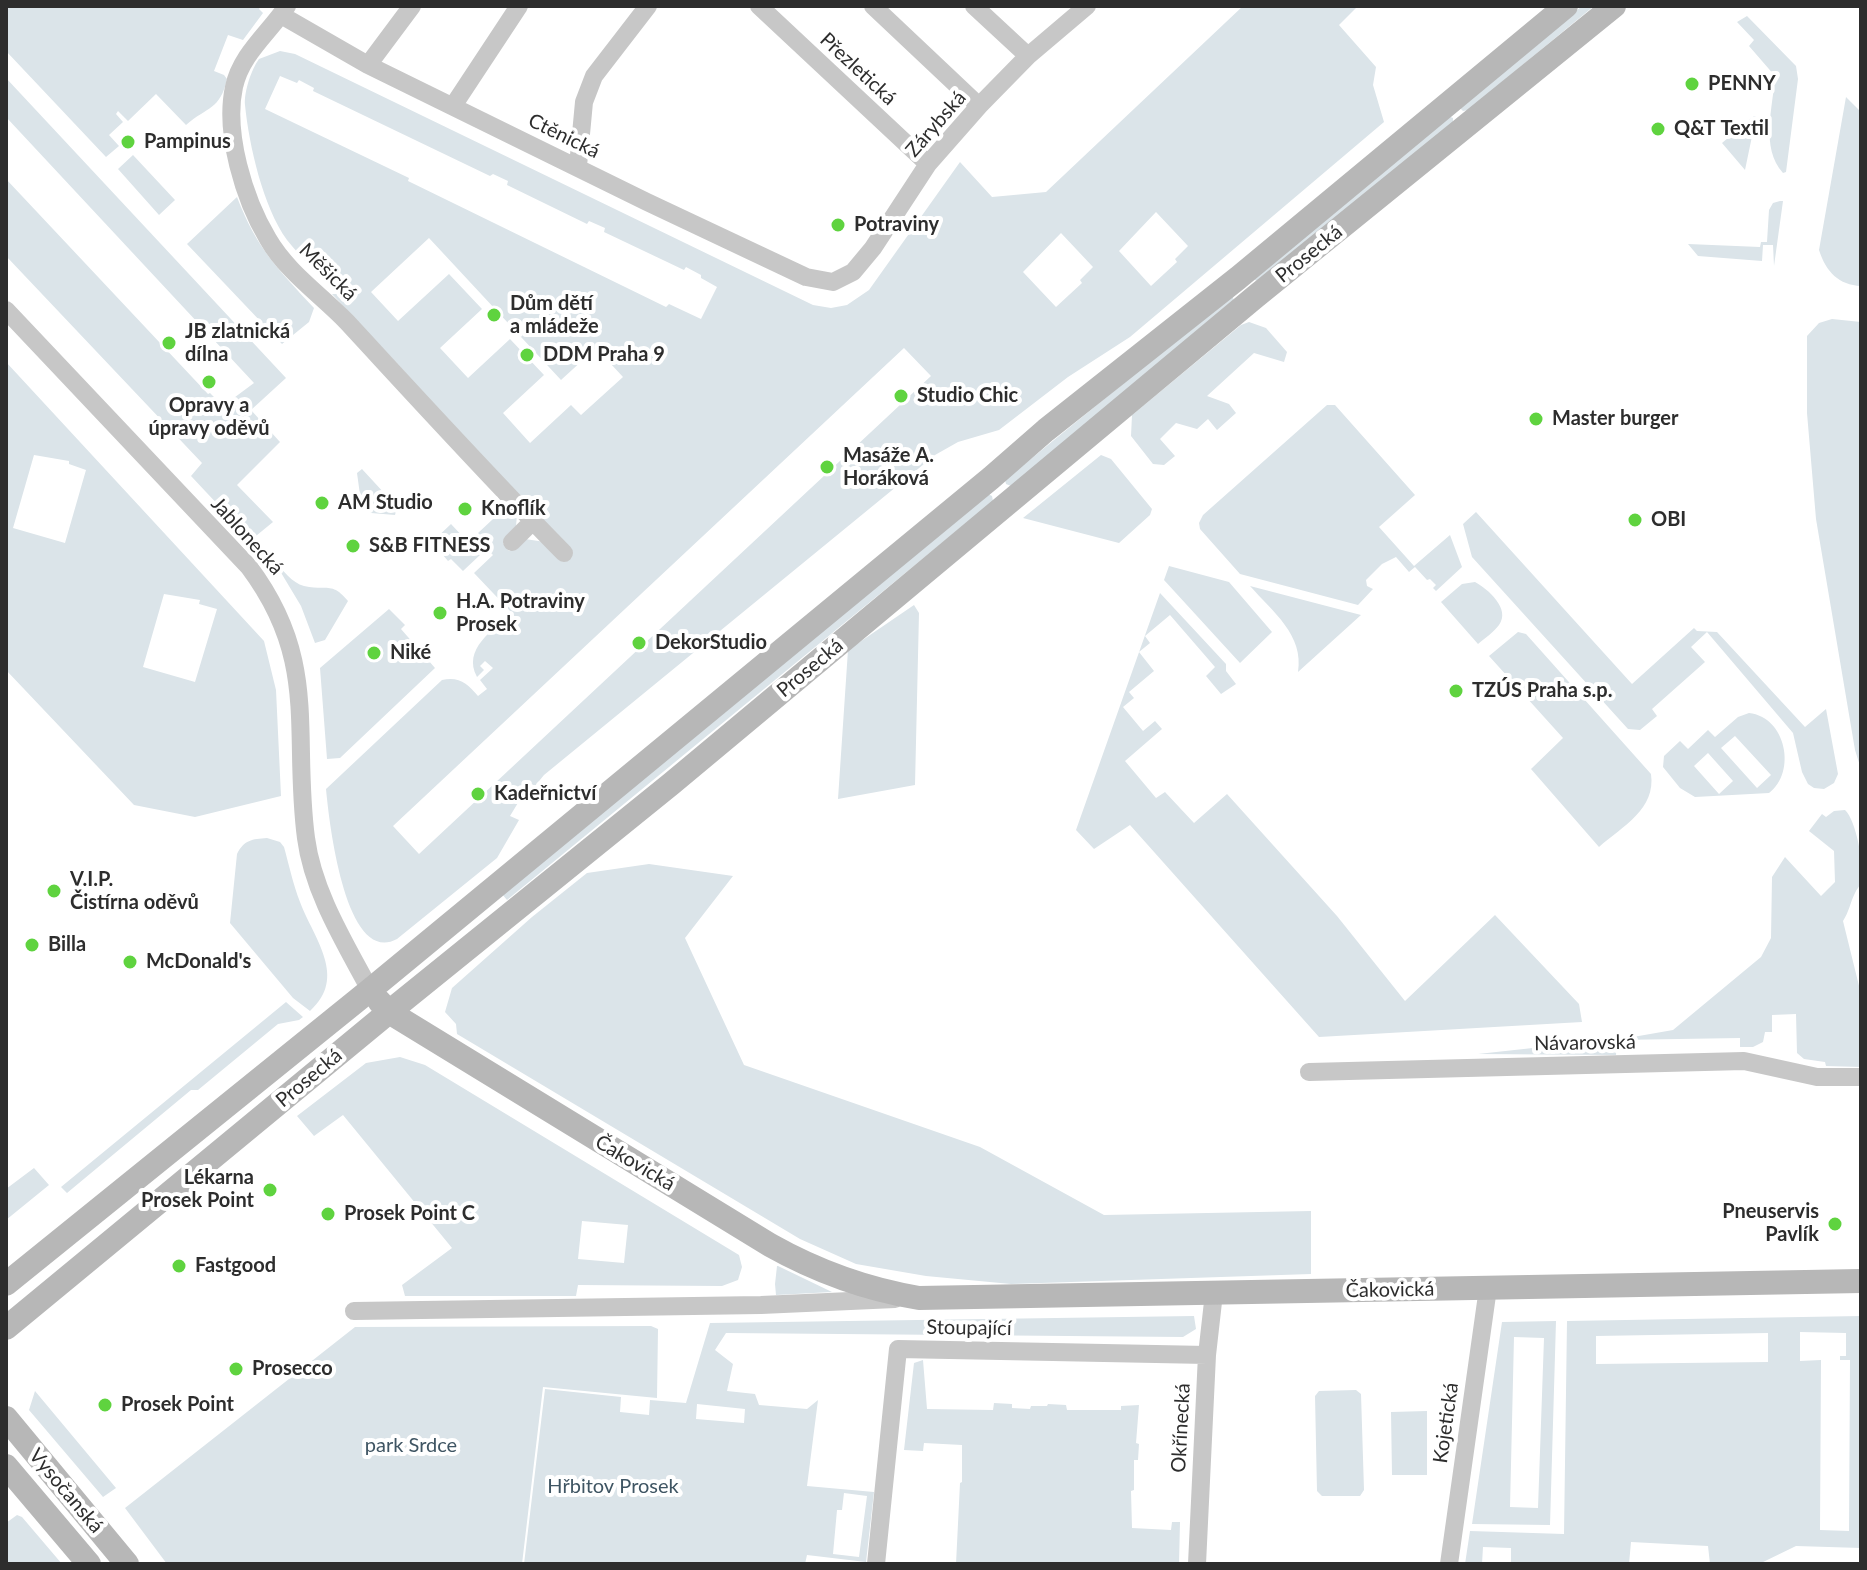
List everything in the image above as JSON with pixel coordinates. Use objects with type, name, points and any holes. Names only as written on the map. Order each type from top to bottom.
[{"type":"main road","name":"Prosecká","points":[[6,1284],[370,990],[1046,430],[1238,278],[1566,6]]},
{"type":"main road","name":"Prosecká","points":[[6,1328],[671,784],[1255,297],[1614,6]]},
{"type":"main road","name":"Čakovická","points":[[370,990],[389,1012],[803,1263],[876,1291],[919,1298],[1861,1281]]},
{"type":"main road","name":"Vysočanská","points":[[6,1418],[127,1564]]},
{"type":"main road","name":"Vysočanská","points":[[6,1466],[89,1564]]},
{"type":"street","points":[[368,65],[412,6]]},
{"type":"street","points":[[453,106],[519,6]]},
{"type":"street","points":[[578,166],[584,102],[594,76],[648,6]]},
{"type":"street","name":"Přezletická","points":[[759,6],[928,164]]},
{"type":"street","points":[[873,6],[979,106]]},
{"type":"street","points":[[974,6],[1028,56]]},
{"type":"street","name":"Zárybská","points":[[833,282],[853,272],[873,248],[928,164],[979,106],[1028,56],[1087,6]]},
{"type":"street","name":"Ctěnická","points":[[284,10],[368,65],[806,277],[833,282]]},
{"type":"street","name":"Měšická","points":[[284,10],[243,63],[234,87],[231,130],[246,190],[269,242],[564,553]]},
{"type":"street","name":"Jablonecká","points":[[6,310],[249,567],[269,594],[285,628],[296,666],[306,841],[315,877],[370,990]]},
{"type":"street","points":[[512,542],[533,521]]},
{"type":"street","name":"Návarovská","points":[[1309,1072],[1744,1061],[1817,1077],[1861,1077]]},
{"type":"street","name":"Kojetická","points":[[1449,1564],[1488,1288]]},
{"type":"street","name":"Okřínecká","points":[[1197,1564],[1207,1355],[1214,1293]]},
{"type":"street","name":"Čakovická","points":[[354,1311],[745,1305],[919,1298]]},
{"type":"street","name":"Stoupající","points":[[876,1564],[898,1349],[1207,1355]]},
{"type":"green space","points":[[6,6],[261,6],[259,9],[263,13],[243,40],[228,35],[214,71],[227,79],[217,102],[186,125],[156,94],[128,121],[118,111],[116,114],[123,122],[109,135],[119,146],[106,157],[6,51]]},
{"type":"green space","points":[[1243,6],[1358,6],[1339,25],[1376,67],[1373,85],[1384,122],[1130,337],[1068,377],[999,430],[958,442],[935,455],[544,775],[535,786],[530,783],[510,816],[519,820],[497,858],[397,939],[379,942],[364,932],[352,912],[343,886],[326,789],[442,680],[463,682],[478,696],[487,689],[480,680],[493,668],[485,661],[480,666],[484,670],[477,677],[473,658],[482,641],[512,613],[474,573],[493,555],[478,533],[507,506],[517,515],[516,526],[503,543],[509,551],[525,539],[545,542],[404,371],[332,294],[338,294],[293,247],[278,226],[258,175],[245,105],[249,81],[259,59],[280,51],[295,54],[813,305],[831,308],[847,305],[869,290],[960,162],[992,197],[1046,192]],"holes":[[[280,76],[297,83],[299,80],[314,88],[313,91],[490,176],[493,174],[508,181],[507,185],[587,224],[589,221],[605,228],[604,232],[684,270],[686,267],[717,287],[701,319],[669,304],[666,307],[265,109]],[[1156,212],[1188,246],[1175,259],[1177,262],[1151,286],[1119,251]],[[1061,233],[1093,267],[1080,280],[1082,283],[1056,307],[1023,272]],[[429,238],[561,380],[596,348],[623,377],[581,415],[571,405],[530,443],[503,413],[544,375],[510,339],[468,378],[440,348],[482,309],[449,274],[398,321],[371,292]],[[904,348],[931,376],[419,854],[393,826]]]},
{"type":"green space","points":[[1582,6],[1594,6],[1468,110],[1460,108]]},
{"type":"green space","points":[[1747,16],[1796,66],[1798,79],[1786,172],[1783,173],[1776,163],[1770,139],[1775,76],[1749,46],[1754,40],[1737,22]]},
{"type":"green space","points":[[6,78],[286,378],[251,410],[280,442],[237,485],[273,522],[251,540],[191,476],[202,463],[6,256],[6,179],[208,394],[223,406],[254,383],[6,117]]},
{"type":"green space","points":[[1846,97],[1861,112],[1861,286],[1834,276],[1819,250]]},
{"type":"green space","points":[[1448,116],[1453,118],[1453,123],[1259,281],[1254,280]]},
{"type":"green space","points":[[1756,117],[1745,170],[1722,143]]},
{"type":"green space","points":[[133,155],[175,200],[159,215],[118,169]]},
{"type":"green space","points":[[237,197],[260,244],[314,308],[309,322],[282,344],[187,244]]},
{"type":"green space","points":[[1783,201],[1774,266],[1773,245],[1763,245],[1762,261],[1698,256],[1688,244],[1760,247],[1761,242],[1767,242],[1769,210],[1773,203]]},
{"type":"green space","points":[[1233,297],[1234,302],[1011,486],[1006,484],[1005,480]]},
{"type":"green space","points":[[1832,319],[1861,322],[1861,769],[1855,750],[1816,519],[1807,413],[1807,336],[1819,323]]},
{"type":"green space","points":[[1249,322],[1266,328],[1287,352],[1284,362],[1254,353],[1207,396],[1229,404],[1236,413],[1217,430],[1208,419],[1197,429],[1176,423],[1160,439],[1175,456],[1164,465],[1153,464],[1131,436],[1132,415],[1241,325]]},
{"type":"green space","points":[[6,362],[264,641],[276,690],[281,796],[195,817],[134,805],[6,670]],"holes":[[[34,455],[69,461],[69,464],[86,470],[65,543],[13,528]],[[164,594],[200,600],[199,604],[217,609],[195,682],[143,667]]]},
{"type":"green space","points":[[1327,405],[1335,405],[1415,495],[1379,527],[1414,566],[1450,535],[1462,567],[1436,591],[1433,588],[1436,585],[1430,579],[1427,580],[1415,567],[1409,572],[1396,557],[1382,564],[1366,580],[1367,586],[1373,589],[1358,605],[1240,574],[1200,529],[1203,515]]},
{"type":"green space","points":[[1101,455],[1111,459],[1152,509],[1150,515],[1119,543],[1023,518]]},
{"type":"green space","points":[[362,469],[397,507],[395,515],[371,513],[361,502],[357,473]]},
{"type":"green space","points":[[988,494],[993,501],[507,900],[502,894]]},
{"type":"green space","points":[[1476,512],[1632,684],[1694,628],[1697,631],[1717,632],[1805,727],[1826,709],[1838,774],[1834,783],[1824,789],[1808,784],[1793,733],[1707,632],[1691,647],[1705,662],[1652,709],[1657,716],[1640,730],[1628,729],[1472,557],[1463,524]]},
{"type":"green space","points":[[451,524],[480,555],[463,571],[451,559],[448,561],[433,541]]},
{"type":"green space","points":[[274,561],[300,584],[333,589],[348,601],[325,640],[315,643],[301,606]]},
{"type":"green space","points":[[1169,566],[1229,582],[1272,632],[1240,663],[1164,580]]},
{"type":"green space","points":[[1475,582],[1491,594],[1502,613],[1499,625],[1478,644],[1441,602],[1462,584]]},
{"type":"green space","points":[[1250,586],[1361,615],[1298,672],[1299,659],[1292,635]]},
{"type":"green space","points":[[1160,593],[1226,664],[1226,671],[1236,684],[1221,694],[1206,676],[1215,667],[1170,615],[1145,636],[1150,643],[1139,652]]},
{"type":"green space","points":[[914,605],[919,613],[915,785],[838,799],[848,650]]},
{"type":"green space","points":[[389,609],[405,625],[401,629],[435,668],[340,758],[327,759],[320,668]]},
{"type":"green space","points":[[1518,632],[1526,634],[1651,774],[1651,786],[1643,807],[1599,847],[1531,769],[1563,738],[1489,656]]},
{"type":"green space","points":[[1139,652],[1154,671],[1129,692],[1134,698],[1123,707],[1143,731],[1155,721],[1162,729],[1125,761],[1156,798],[1165,792],[1194,823],[1227,794],[1337,916],[1405,1001],[1495,915],[1579,1004],[1582,1022],[1319,1037],[1130,825],[1094,849],[1076,830]]},
{"type":"green space","points":[[1749,713],[1762,717],[1772,724],[1779,735],[1785,760],[1778,784],[1769,793],[1695,797],[1680,788],[1663,767],[1664,756],[1680,741],[1688,749],[1708,730],[1715,737],[1738,717]],"holes":[[[1735,736],[1771,775],[1757,788],[1721,748]],[[1708,753],[1733,781],[1719,794],[1694,766]]]},
{"type":"green space","points":[[1845,810],[1856,833],[1862,866],[1860,883],[1843,921],[1861,994],[1861,1067],[1826,1066],[1825,1062],[1804,1059],[1797,1053],[1796,1014],[1772,1015],[1772,1032],[1765,1032],[1763,1042],[1753,1047],[1740,1047],[1740,1038],[1617,1040],[1616,1055],[1478,1054],[1673,1030],[1761,957],[1771,938],[1772,877],[1785,857],[1821,896],[1835,882],[1834,851],[1809,831],[1822,814],[1826,817],[1834,811]]},
{"type":"green space","points":[[267,838],[280,842],[284,847],[298,895],[324,958],[326,985],[321,998],[310,1011],[293,998],[230,923],[237,854],[249,841]]},
{"type":"green space","points":[[649,864],[733,876],[685,938],[744,1065],[980,1147],[1104,1215],[1311,1211],[1311,1274],[1011,1284],[926,1276],[856,1264],[800,1239],[457,1034],[456,1024],[445,1012],[452,988],[532,917],[587,873]]},
{"type":"green space","points":[[286,1002],[303,1017],[278,1024],[198,1090],[191,1090],[67,1193],[61,1187]]},
{"type":"green space","points":[[400,1057],[425,1065],[739,1255],[742,1267],[738,1280],[722,1286],[578,1285],[576,1296],[405,1296],[402,1285],[452,1248],[343,1115],[314,1136],[297,1116],[366,1063]],"holes":[[[582,1221],[628,1225],[624,1263],[578,1259]]]},
{"type":"green space","points":[[34,1168],[49,1185],[6,1220],[6,1189]]},
{"type":"green space","points":[[777,1266],[832,1292],[776,1295]]},
{"type":"green space","name":"Hřbitov Prosek","points":[[1194,1316],[1196,1329],[1183,1337],[726,1333],[715,1350],[733,1364],[727,1391],[755,1394],[759,1405],[807,1409],[818,1400],[807,1486],[874,1492],[866,1562],[807,1555],[805,1564],[524,1564],[545,1389],[621,1397],[620,1412],[649,1415],[650,1400],[686,1403],[710,1323]],"holes":[[[697,1404],[745,1409],[744,1423],[696,1419]],[[844,1493],[867,1496],[859,1557],[833,1554],[837,1510],[842,1510]]]},
{"type":"green space","points":[[1861,1316],[1861,1548],[1796,1546],[1759,1564],[1710,1564],[1708,1546],[1631,1542],[1629,1564],[1511,1564],[1511,1548],[1483,1547],[1482,1564],[1465,1564],[1470,1531],[1564,1534],[1567,1321]],"holes":[[[1800,1332],[1846,1333],[1846,1356],[1840,1356],[1840,1360],[1850,1360],[1849,1531],[1820,1530],[1821,1360],[1800,1361]],[[1768,1333],[1768,1362],[1596,1364],[1596,1336]]]},
{"type":"green space","points":[[1556,1321],[1550,1525],[1472,1524],[1502,1322]],"holes":[[[1514,1337],[1544,1338],[1538,1508],[1510,1507]]]},
{"type":"green space","name":"park Srdce","points":[[651,1326],[658,1329],[657,1398],[543,1387],[522,1564],[167,1564],[125,1508],[355,1327]]},
{"type":"green space","points":[[923,1360],[927,1409],[993,1410],[994,1403],[1030,1409],[1031,1406],[1048,1404],[1066,1405],[1067,1410],[1121,1410],[1121,1406],[1139,1405],[1138,1460],[1134,1460],[1134,1490],[1131,1491],[1132,1528],[1171,1530],[1172,1522],[1180,1522],[1179,1564],[956,1564],[962,1445],[924,1443],[923,1451],[904,1450],[914,1363]]},
{"type":"green space","points":[[1356,1390],[1361,1394],[1364,1490],[1360,1496],[1322,1496],[1317,1491],[1315,1396],[1319,1391]]},
{"type":"green space","points":[[35,1391],[116,1488],[103,1497],[29,1410]]},
{"type":"green space","points":[[1427,1411],[1427,1475],[1392,1475],[1391,1412]]},
{"type":"green space","points":[[17,1515],[62,1564],[6,1564],[6,1523]]},
{"type":"place","name":"PENNY","points":[[1692,84]]},
{"type":"place","name":"Q&T Textil","points":[[1658,129]]},
{"type":"place","name":"Pampinus","points":[[128,142]]},
{"type":"place","name":"Potraviny","points":[[838,225]]},
{"type":"place","name":"Dům dětí a mládeže","points":[[494,315]]},
{"type":"place","name":"JB zlatnická dílna","points":[[169,343]]},
{"type":"place","name":"DDM Praha 9","points":[[527,355]]},
{"type":"place","name":"Opravy a úpravy oděvů","points":[[209,382]]},
{"type":"place","name":"Studio Chic","points":[[901,396]]},
{"type":"place","name":"Master burger","points":[[1536,419]]},
{"type":"place","name":"Masáže A. Horáková","points":[[827,467]]},
{"type":"place","name":"AM Studio","points":[[322,503]]},
{"type":"place","name":"Knoflík","points":[[465,509]]},
{"type":"place","name":"OBI","points":[[1635,520]]},
{"type":"place","name":"S&B FITNESS","points":[[353,546]]},
{"type":"place","name":"H.A. Potraviny Prosek","points":[[440,613]]},
{"type":"place","name":"DekorStudio","points":[[639,643]]},
{"type":"place","name":"Niké","points":[[374,653]]},
{"type":"place","name":"TZÚS Praha s.p.","points":[[1456,691]]},
{"type":"place","name":"Kadeřnictví","points":[[478,794]]},
{"type":"place","name":"V.I.P. Čistírna oděvů","points":[[54,891]]},
{"type":"place","name":"Billa","points":[[32,945]]},
{"type":"place","name":"McDonald's","points":[[130,962]]},
{"type":"place","name":"Lékarna Prosek Point","points":[[270,1190]]},
{"type":"place","name":"Prosek Point C","points":[[328,1214]]},
{"type":"place","name":"Pneuservis Pavlík","points":[[1835,1224]]},
{"type":"place","name":"Fastgood","points":[[179,1266]]},
{"type":"place","name":"Prosecco","points":[[236,1369]]},
{"type":"place","name":"Prosek Point","points":[[105,1405]]}]
